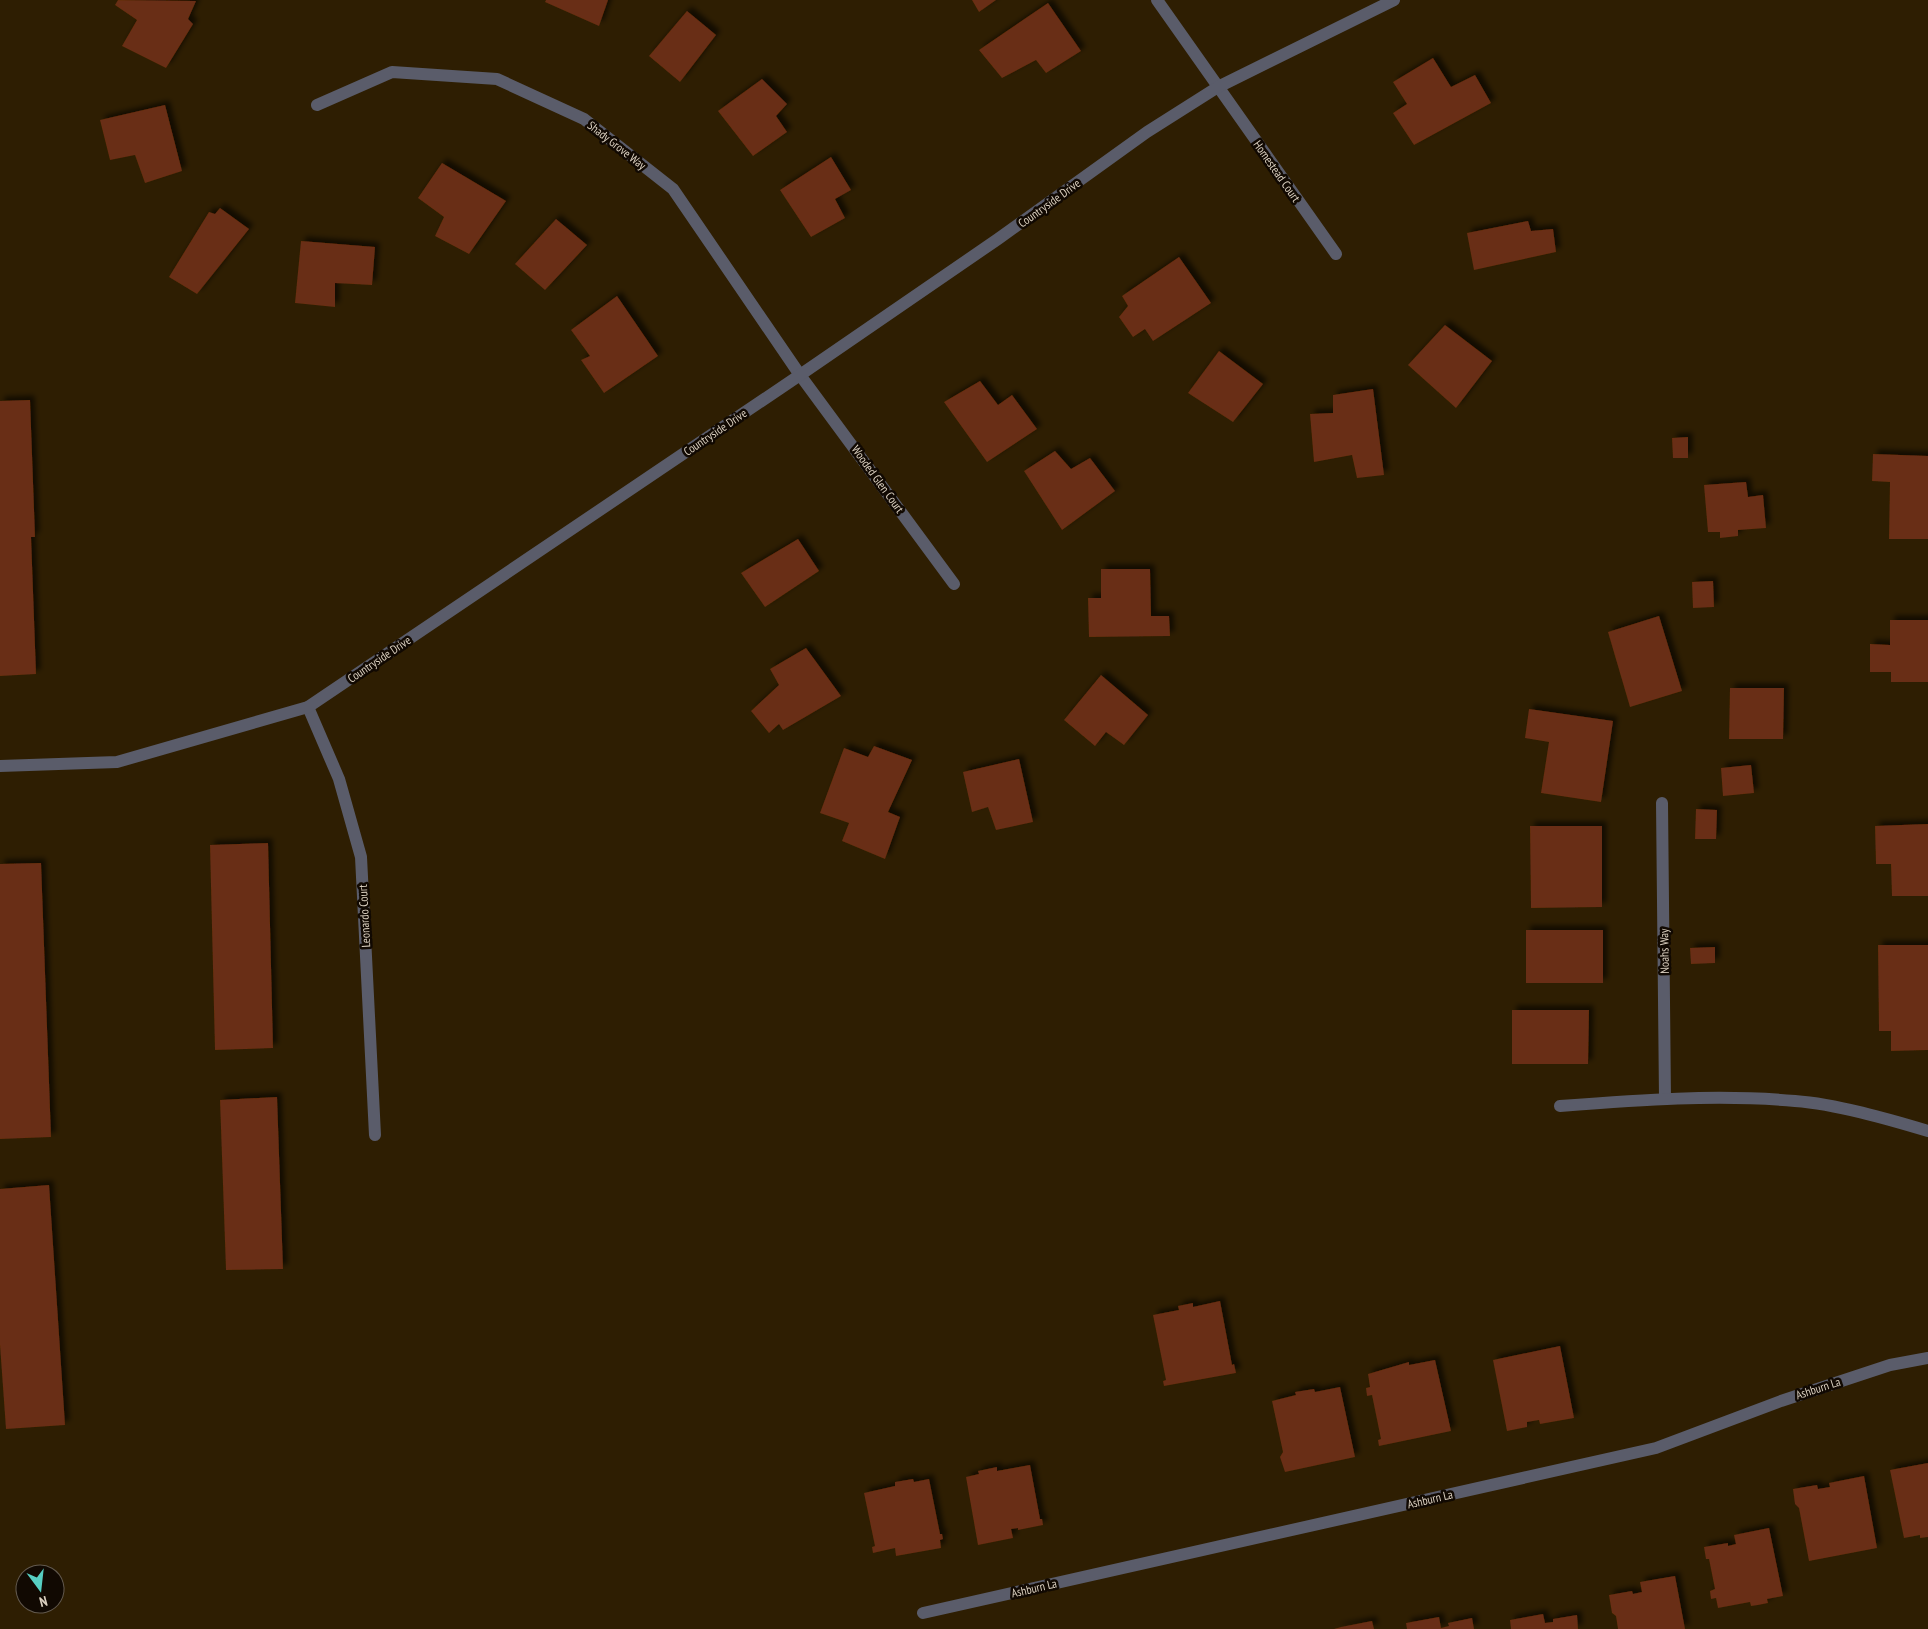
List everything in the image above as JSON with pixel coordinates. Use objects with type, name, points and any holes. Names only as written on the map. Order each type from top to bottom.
[{"type":"street","name":"Homestead Court","points":[[1157,0],[1336,254]]},
{"type":"street","name":"Countryside Drive","points":[[0,766],[117,762],[308,707],[800,375],[998,239],[1147,132],[1218,87],[1394,0]]},
{"type":"street","name":"Shady Grove Way","points":[[316,105],[392,72],[497,79],[584,120],[672,190],[800,375]]},
{"type":"street","name":"Wooded Glen Court","points":[[800,375],[954,584]]},
{"type":"street","name":"Leonardo Court","points":[[308,707],[339,779],[361,857],[375,1135]]},
{"type":"street","name":"Noahs Way","points":[[1662,803],[1665,1100]]},
{"type":"street","points":[[1560,1106],[1665,1100],[1796,1101],[1886,1119],[1928,1132]]},
{"type":"street","name":"Ashburn La","points":[[923,1613],[1656,1448],[1781,1401],[1890,1365],[1928,1358]]},
{"type":"building","points":[[118,0],[196,1],[188,19],[193,24],[166,68],[122,46],[137,20],[115,5]]},
{"type":"building","points":[[546,0],[608,0],[599,26],[545,2]]},
{"type":"building","points":[[972,0],[996,0],[979,12]]},
{"type":"building","points":[[1048,3],[1081,51],[1046,73],[1036,60],[1002,78],[979,50]]},
{"type":"building","points":[[687,11],[716,35],[680,82],[649,56]]},
{"type":"building","points":[[1433,58],[1451,87],[1475,75],[1491,103],[1414,145],[1393,113],[1407,104],[1393,82]]},
{"type":"building","points":[[762,79],[787,104],[776,116],[787,132],[753,156],[718,111]]},
{"type":"building","points":[[165,105],[182,171],[145,183],[135,155],[110,160],[100,120]]},
{"type":"building","points":[[831,157],[851,190],[835,199],[845,218],[811,237],[780,190]]},
{"type":"building","points":[[442,163],[506,201],[469,254],[435,236],[444,217],[418,198]]},
{"type":"building","points":[[220,208],[249,229],[197,294],[169,277],[209,212],[215,214]]},
{"type":"building","points":[[556,219],[587,245],[545,290],[515,264]]},
{"type":"building","points":[[1528,221],[1531,231],[1553,229],[1556,252],[1474,270],[1467,233]]},
{"type":"building","points":[[301,241],[375,247],[372,285],[335,283],[335,307],[295,303]]},
{"type":"building","points":[[1179,257],[1211,303],[1153,341],[1145,329],[1133,337],[1119,317],[1128,306],[1122,296]]},
{"type":"building","points":[[617,296],[658,356],[604,393],[581,360],[590,356],[571,330]]},
{"type":"building","points":[[1445,325],[1492,361],[1456,408],[1408,365]]},
{"type":"building","points":[[1219,351],[1263,384],[1233,422],[1188,393]]},
{"type":"building","points":[[980,381],[998,405],[1012,395],[1037,429],[987,462],[944,402]]},
{"type":"building","points":[[1373,389],[1384,475],[1357,478],[1352,455],[1314,462],[1310,414],[1333,413],[1333,395]]},
{"type":"building","points":[[30,400],[35,537],[31,537],[36,674],[0,676],[0,401]]},
{"type":"building","points":[[1688,437],[1688,458],[1673,458],[1672,438]]},
{"type":"building","points":[[1055,451],[1071,469],[1090,458],[1115,491],[1062,530],[1024,471]]},
{"type":"building","points":[[1873,454],[1928,456],[1928,539],[1889,539],[1890,482],[1872,481]]},
{"type":"building","points":[[1746,482],[1748,497],[1763,495],[1766,528],[1738,530],[1738,536],[1720,538],[1720,532],[1708,532],[1704,485]]},
{"type":"building","points":[[798,539],[819,571],[765,607],[741,573]]},
{"type":"building","points":[[1101,569],[1150,569],[1151,616],[1169,616],[1170,636],[1089,637],[1088,598],[1101,598]]},
{"type":"building","points":[[1713,581],[1714,607],[1693,608],[1692,582]]},
{"type":"building","points":[[1659,616],[1682,691],[1630,707],[1608,632]]},
{"type":"building","points":[[1890,620],[1928,620],[1928,682],[1891,682],[1891,672],[1870,672],[1870,644],[1890,645]]},
{"type":"building","points":[[806,648],[841,696],[783,730],[779,724],[769,733],[751,711],[779,685],[770,669]]},
{"type":"building","points":[[1101,675],[1148,715],[1124,745],[1106,732],[1095,746],[1064,720]]},
{"type":"building","points":[[1730,688],[1784,688],[1783,739],[1729,739]]},
{"type":"building","points":[[1529,709],[1613,721],[1601,802],[1541,793],[1549,742],[1525,738]]},
{"type":"building","points":[[874,746],[912,760],[888,812],[900,817],[885,859],[842,841],[849,823],[820,813],[844,748],[868,757]]},
{"type":"building","points":[[1019,759],[1033,822],[996,830],[988,807],[972,812],[963,772]]},
{"type":"building","points":[[1751,765],[1754,793],[1723,796],[1721,768]]},
{"type":"building","points":[[1696,809],[1717,810],[1716,839],[1695,839]]},
{"type":"building","points":[[1928,824],[1928,896],[1892,896],[1891,864],[1876,864],[1875,826]]},
{"type":"building","points":[[1530,826],[1602,826],[1602,907],[1531,908]]},
{"type":"building","points":[[268,843],[273,1048],[215,1050],[210,845]]},
{"type":"building","points":[[41,863],[51,1137],[0,1139],[0,864]]},
{"type":"building","points":[[1526,930],[1603,930],[1603,983],[1526,983]]},
{"type":"building","points":[[1878,945],[1928,945],[1928,1050],[1891,1051],[1891,1031],[1879,1031]]},
{"type":"building","points":[[1715,947],[1715,963],[1691,964],[1690,948]]},
{"type":"building","points":[[1512,1010],[1589,1010],[1588,1064],[1512,1064]]},
{"type":"building","points":[[277,1097],[283,1269],[226,1270],[220,1100]]},
{"type":"building","points":[[49,1185],[65,1425],[6,1429],[0,1345],[0,1189]]},
{"type":"building","points":[[1220,1301],[1232,1365],[1234,1364],[1236,1373],[1164,1386],[1163,1381],[1166,1380],[1153,1315],[1179,1310],[1178,1306],[1193,1303],[1193,1307]]},
{"type":"building","points":[[1560,1346],[1574,1418],[1540,1424],[1539,1420],[1527,1422],[1527,1427],[1507,1431],[1493,1360]]},
{"type":"building","points":[[1435,1360],[1451,1431],[1379,1446],[1378,1440],[1381,1439],[1372,1395],[1367,1396],[1366,1388],[1370,1387],[1368,1374],[1409,1362],[1409,1365]]},
{"type":"building","points":[[1340,1387],[1355,1457],[1285,1472],[1280,1457],[1283,1452],[1272,1401],[1296,1395],[1295,1392],[1314,1389],[1315,1392]]},
{"type":"building","points":[[1928,1463],[1928,1537],[1920,1538],[1920,1535],[1904,1538],[1890,1470]]},
{"type":"building","points":[[1030,1465],[1040,1519],[1042,1519],[1043,1525],[1018,1530],[1018,1528],[1011,1529],[1013,1538],[978,1545],[966,1477],[979,1474],[978,1471],[997,1467],[997,1471]]},
{"type":"building","points":[[1864,1476],[1877,1548],[1809,1561],[1799,1508],[1795,1504],[1793,1489],[1817,1485],[1818,1489],[1830,1487],[1829,1483]]},
{"type":"building","points":[[913,1479],[914,1482],[929,1479],[940,1534],[942,1534],[943,1539],[940,1540],[941,1548],[896,1556],[895,1548],[873,1553],[872,1547],[875,1546],[864,1493],[895,1486],[895,1482]]},
{"type":"building","points":[[1769,1528],[1783,1596],[1767,1599],[1768,1603],[1758,1605],[1751,1606],[1750,1602],[1718,1608],[1716,1598],[1711,1599],[1710,1591],[1715,1589],[1709,1559],[1706,1559],[1704,1547],[1728,1543],[1728,1546],[1736,1544],[1734,1535]]},
{"type":"building","points":[[1675,1576],[1685,1629],[1618,1629],[1616,1616],[1612,1613],[1609,1595],[1632,1591],[1633,1594],[1642,1592],[1640,1582]]},
{"type":"building","points":[[1543,1614],[1545,1623],[1553,1622],[1553,1619],[1577,1615],[1578,1629],[1511,1629],[1510,1620]]},
{"type":"building","points":[[1439,1617],[1441,1628],[1449,1626],[1448,1623],[1472,1618],[1474,1629],[1407,1629],[1406,1623]]},
{"type":"building","points":[[1372,1621],[1374,1629],[1334,1629],[1341,1627]]}]
